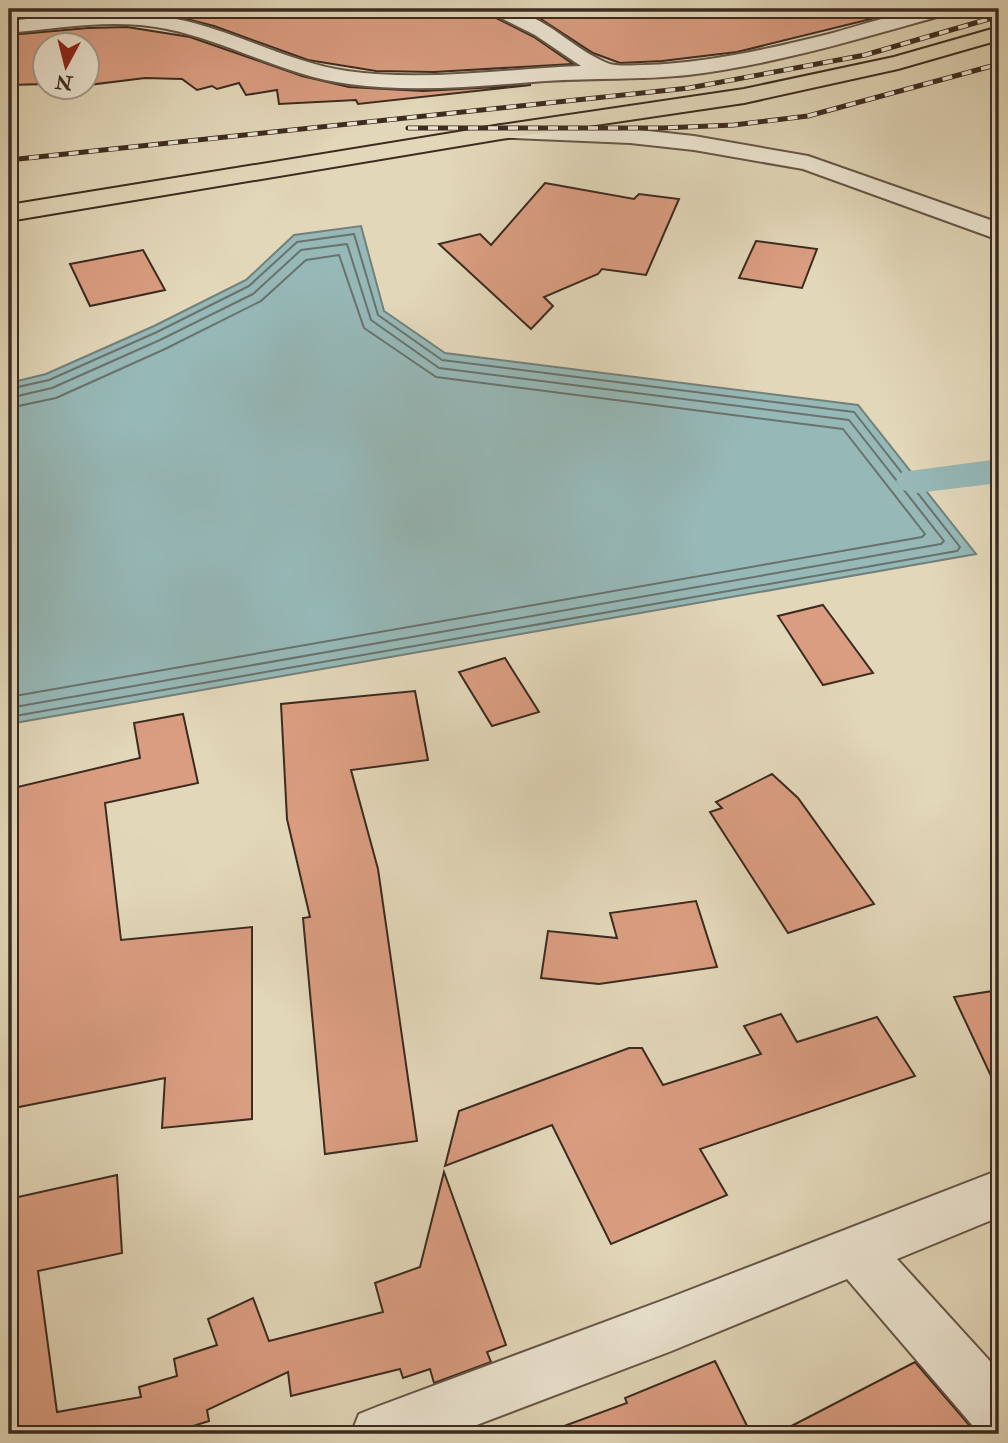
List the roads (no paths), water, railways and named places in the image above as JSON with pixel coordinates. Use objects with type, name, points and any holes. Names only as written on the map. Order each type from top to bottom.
[{"type":"main road","points":[[9,213],[501,132],[744,96],[898,63],[999,33]]},
{"type":"street","points":[[498,9],[542,32],[604,71]]},
{"type":"street","points":[[9,27],[135,18],[170,23],[290,64],[348,78],[419,82],[604,71],[650,72],[728,61],[823,42],[944,9]]},
{"type":"street","points":[[501,132],[630,136],[694,143],[808,163],[999,232]]},
{"type":"street","points":[[410,1429],[999,1193]]},
{"type":"street","points":[[855,1250],[999,1413]]},
{"type":"water","points":[[361,226],[384,311],[445,353],[858,405],[976,554],[9,724],[9,383],[46,374],[154,326],[246,280],[294,235]]},
{"type":"waterway","points":[[917,481],[999,471]]},
{"type":"railway","points":[[9,160],[689,88],[865,55],[999,16]]},
{"type":"railway","points":[[408,128],[662,128],[734,125],[808,116],[999,64]]}]
